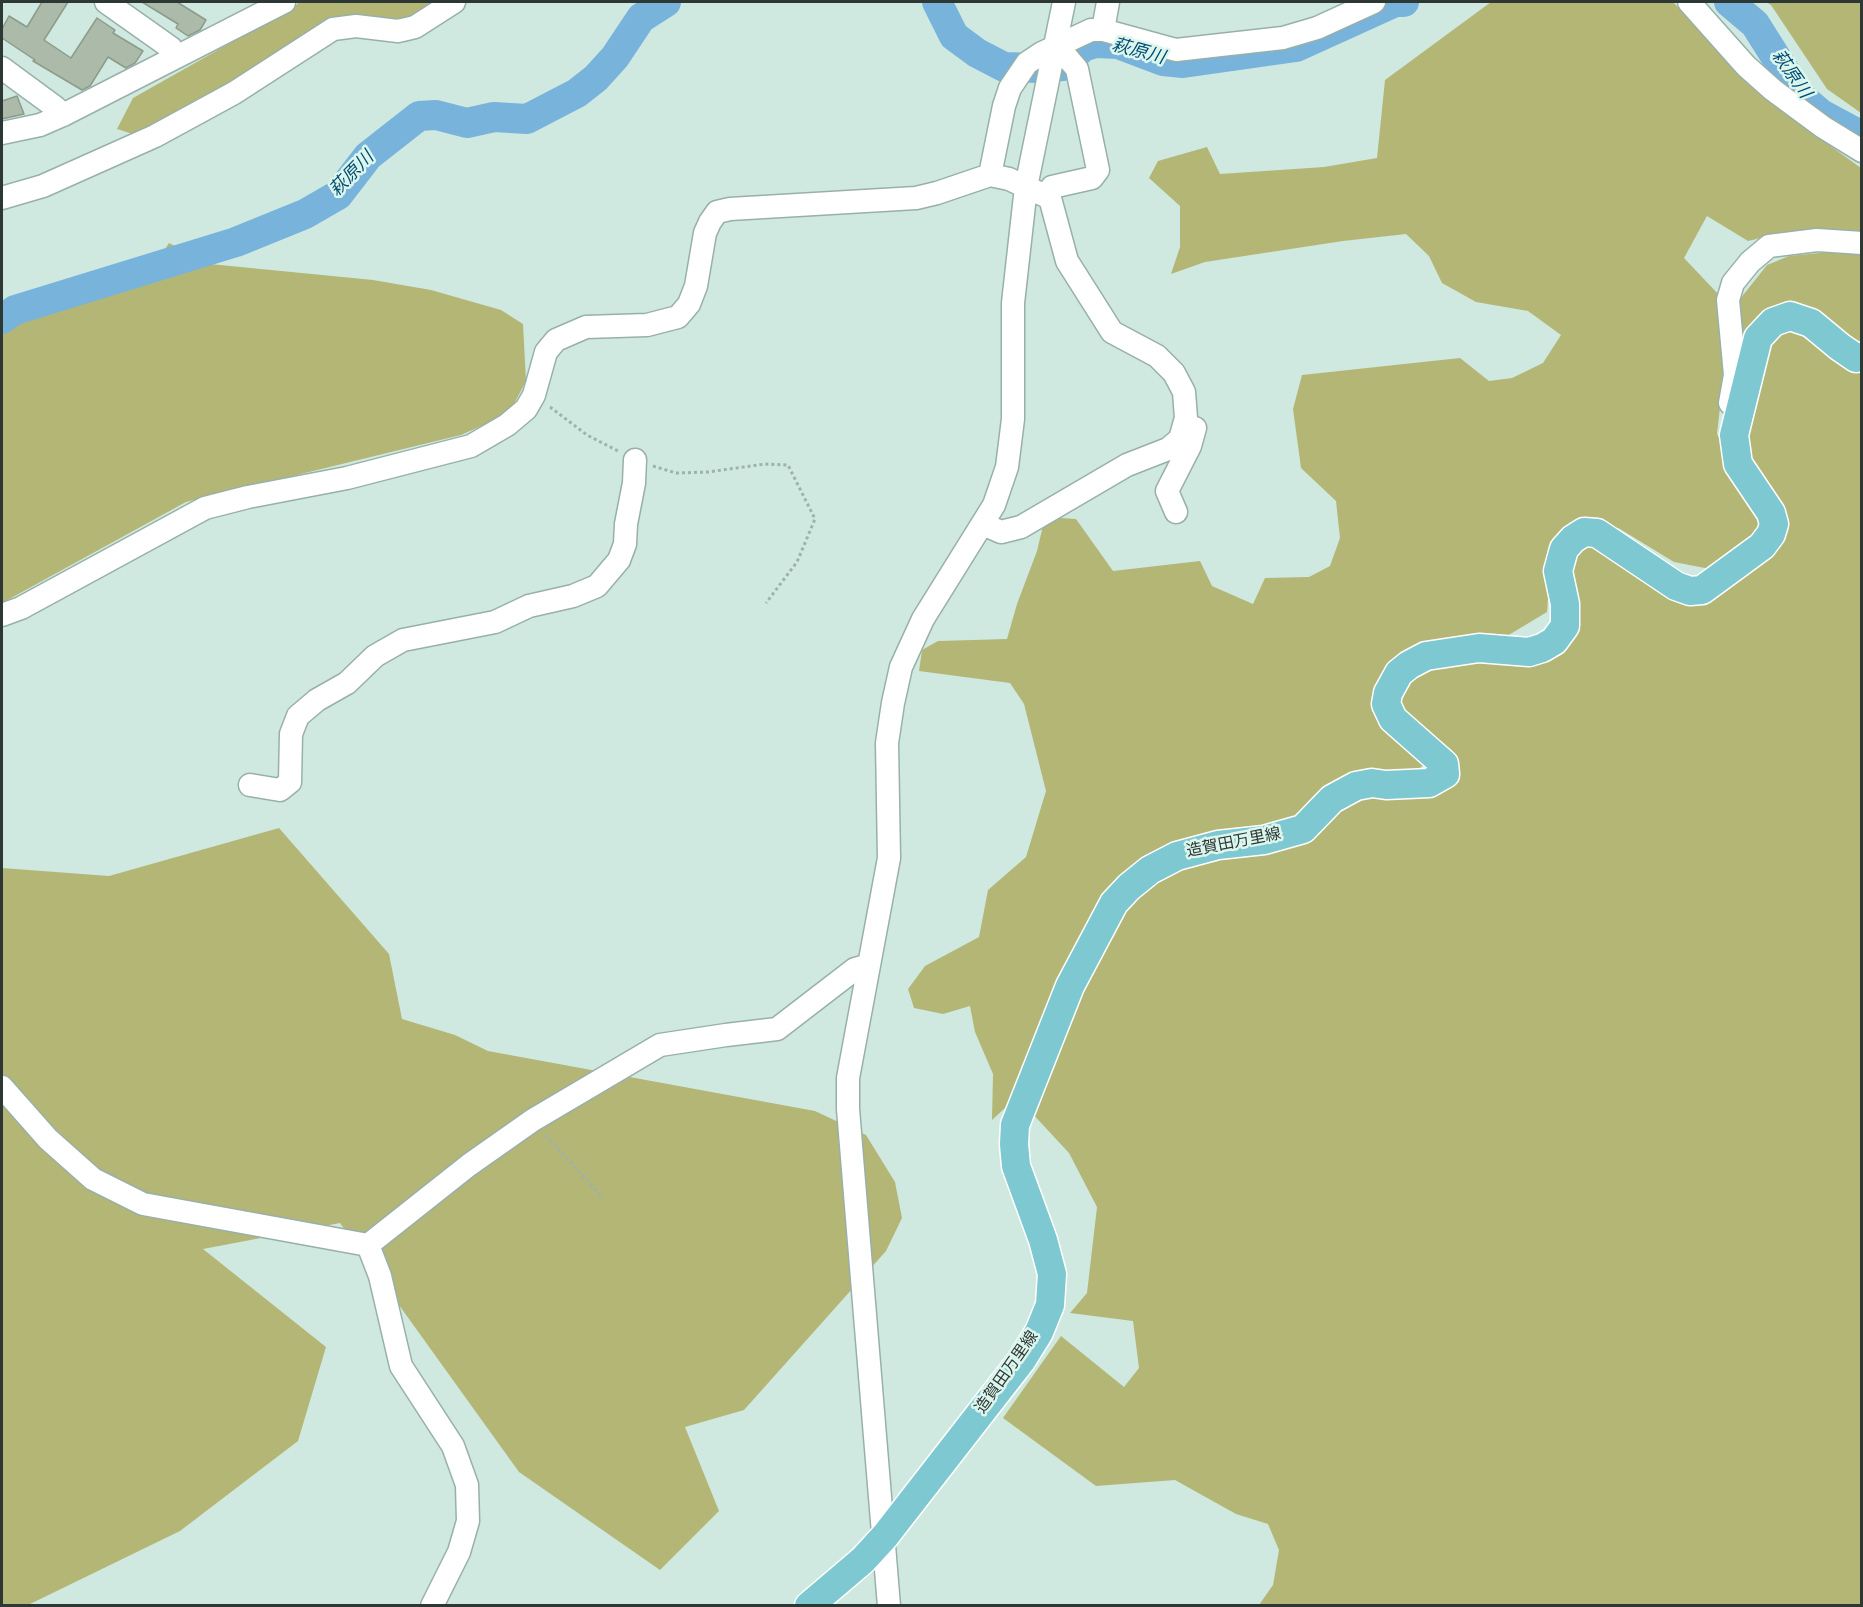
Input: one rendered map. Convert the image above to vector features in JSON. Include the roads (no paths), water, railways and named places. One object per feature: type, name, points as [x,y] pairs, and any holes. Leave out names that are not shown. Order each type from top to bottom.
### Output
[{"type":"main road","name":"造賀田万里線","points":[[809,1605],[863,1560],[885,1536],[1022,1361],[1040,1332],[1050,1305],[1052,1274],[1043,1240],[1016,1166],[1015,1125],[1070,986],[1114,903],[1129,886],[1150,870],[1177,856],[1218,845],[1264,840],[1303,829],[1332,799],[1356,786],[1372,783],[1386,785],[1429,783],[1445,774],[1444,764],[1393,719],[1389,712],[1386,704],[1388,693],[1399,673],[1426,656],[1479,648],[1529,652],[1554,641],[1565,626],[1565,604],[1558,571],[1564,549],[1584,532],[1597,533],[1676,586],[1690,591],[1702,590],[1762,546],[1771,534],[1774,524],[1771,513],[1738,465],[1734,435],[1758,338],[1773,322],[1790,316],[1811,323],[1856,358],[1862,357]]},
{"type":"street","points":[[106,2],[171,48],[176,56]]},
{"type":"street","points":[[2,133],[40,125],[63,115],[284,2]]},
{"type":"street","points":[[2,198],[43,186],[155,135],[234,93],[333,29],[356,26],[398,31],[415,27],[454,2]]},
{"type":"street","points":[[1036,191],[1092,178],[1098,170],[1062,58],[1064,2]]},
{"type":"street","points":[[1103,30],[1108,2]]},
{"type":"street","points":[[889,1605],[848,1109],[848,1078],[889,858],[887,743],[901,667],[923,619],[994,505],[1007,467],[1012,419],[1013,303],[1036,191],[1045,96],[1062,58],[1091,30],[1103,30],[1176,50],[1283,38],[1317,28],[1374,2]]},
{"type":"street","points":[[1689,2],[1746,66],[1773,90],[1823,127],[1862,151]]},
{"type":"street","points":[[990,175],[1004,106],[1010,88],[1027,63],[1042,53],[1062,58]]},
{"type":"street","points":[[2,68],[63,115]]},
{"type":"street","points":[[2,615],[21,608],[206,508],[248,497],[347,478],[471,446],[507,425],[526,409],[534,395],[546,352],[556,340],[586,327],[647,325],[678,317],[689,304],[696,285],[705,233],[717,212],[730,209],[916,198],[990,175],[1009,179],[1050,198],[1067,261],[1112,332],[1157,356],[1174,373],[1184,392],[1186,418],[1180,439],[1168,449],[1127,465],[1021,527],[1001,532],[983,524]]},
{"type":"street","points":[[1734,435],[1725,433],[1735,375],[1728,300],[1733,283],[1750,262],[1769,246],[1817,240],[1862,243]]},
{"type":"street","points":[[1176,512],[1167,491],[1190,446],[1197,423],[1190,391],[1184,392]]},
{"type":"street","points":[[250,785],[280,790],[290,782],[291,734],[298,716],[317,700],[347,683],[375,656],[403,640],[495,622],[529,606],[573,596],[597,586],[619,560],[625,544],[635,460]]},
{"type":"street","points":[[2,1087],[48,1139],[93,1179],[143,1204],[368,1245],[469,1165],[533,1120],[660,1045],[777,1029],[855,969],[869,965]]},
{"type":"street","points":[[368,1245],[380,1276],[402,1366],[453,1446],[467,1485],[468,1521],[459,1552],[432,1605]]},
{"type":"waterway","name":"萩原川","points":[[2,319],[15,310],[236,242],[305,214],[338,195],[368,156],[419,116],[436,115],[467,123],[494,117],[527,119],[577,93],[596,78],[615,57],[641,18],[666,2]]},
{"type":"waterway","name":"萩原川","points":[[937,2],[954,36],[977,53],[1004,67],[1038,68],[1063,66],[1083,47],[1095,43],[1118,44],[1163,61],[1183,63],[1296,47],[1395,2],[1404,2]]},
{"type":"waterway","name":"萩原川","points":[[1729,2],[1755,24],[1801,97],[1821,114],[1862,136]]}]
